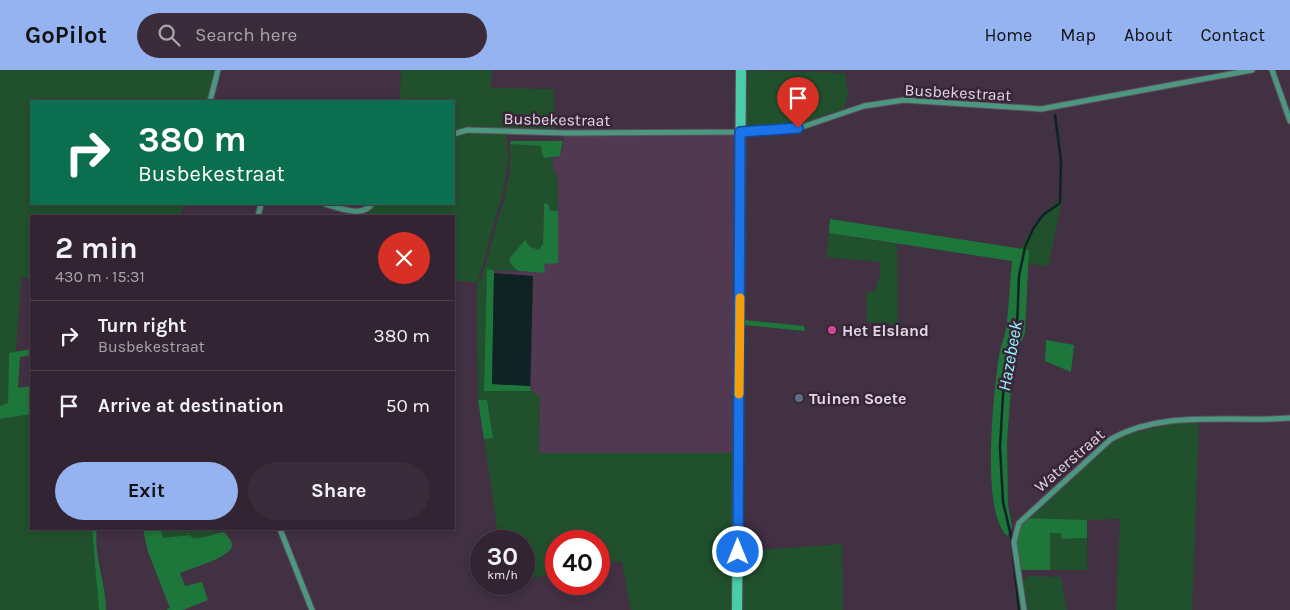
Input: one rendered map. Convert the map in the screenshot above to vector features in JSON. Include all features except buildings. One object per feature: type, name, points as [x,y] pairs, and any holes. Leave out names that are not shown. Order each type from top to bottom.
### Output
[{"type":"street","points":[[210,100],[218,70]]},
{"type":"street","points":[[737,610],[741,70]]},
{"type":"street","name":"Busbekestraat","points":[[455,134],[476,130],[566,133],[740,132],[798,128],[864,106],[904,100],[1041,109],[1252,70]]},
{"type":"street","points":[[1272,70],[1290,120]]},
{"type":"street","points":[[329,205],[359,212],[369,209],[371,205]]},
{"type":"street","name":"Waterstraat","points":[[1024,610],[1014,542],[1020,523],[1111,439],[1121,433],[1160,422],[1290,418]]},
{"type":"street","points":[[280,530],[312,610]]},
{"type":"shaded area","points":[[735,135],[732,453],[539,453],[540,397],[531,391],[533,277],[494,273],[493,270],[544,273],[544,264],[558,262],[558,178],[553,169],[552,158],[560,156],[564,136]]},
{"type":"shaded area","points":[[494,273],[533,276],[530,386],[492,384]]},
{"type":"green space","points":[[0,70],[216,70],[209,100],[30,100],[30,205],[184,205],[180,215],[30,215],[30,279],[21,277],[16,352],[9,353],[8,404],[0,406]]},
{"type":"green space","points":[[401,70],[492,70],[491,88],[554,89],[555,131],[466,128],[455,132],[455,100],[400,100]]},
{"type":"green space","points":[[748,70],[845,73],[848,93],[844,109],[795,125],[752,128],[745,124]]},
{"type":"green space","points":[[463,133],[506,134],[508,160],[503,191],[478,281],[481,280],[504,199],[510,171],[510,144],[541,146],[545,158],[552,158],[553,169],[558,178],[558,211],[543,208],[543,244],[538,250],[529,246],[510,263],[518,271],[487,270],[484,391],[531,391],[540,396],[539,453],[732,453],[733,610],[631,610],[622,561],[610,563],[610,530],[545,530],[545,575],[535,577],[535,530],[497,530],[484,439],[493,438],[487,400],[478,400],[477,282],[455,281],[455,215],[367,215],[374,205],[455,205],[455,136]]},
{"type":"green space","points":[[511,141],[563,141],[560,156],[545,158],[542,154],[541,146],[510,144]]},
{"type":"green space","points":[[1063,198],[1048,266],[1028,264],[1029,251],[1021,249],[1025,241],[1043,214]]},
{"type":"green space","points":[[544,203],[548,204],[550,210],[558,211],[558,263],[544,264],[545,273],[518,271],[510,263],[510,258],[525,240],[529,246],[538,250],[543,244]]},
{"type":"green space","points":[[830,219],[1029,250],[1025,333],[1018,350],[1012,375],[1007,442],[1008,505],[1012,527],[1007,536],[999,522],[994,502],[991,477],[991,450],[997,373],[1006,326],[1012,261],[829,233]]},
{"type":"green space","points":[[829,233],[897,244],[898,337],[891,339],[890,323],[867,322],[866,293],[875,290],[880,275],[880,262],[826,257]]},
{"type":"green space","points":[[487,269],[493,270],[494,273],[492,384],[530,386],[531,391],[484,391]]},
{"type":"green space","points":[[744,320],[804,326],[805,331],[745,325]]},
{"type":"green space","points":[[1046,340],[1074,345],[1071,372],[1045,361]]},
{"type":"green space","points":[[30,349],[30,355],[20,357],[18,388],[30,386],[30,414],[0,419],[0,406],[8,403],[9,353]]},
{"type":"green space","points":[[478,400],[487,400],[493,438],[484,439]]},
{"type":"green space","points":[[30,414],[30,530],[92,530],[99,610],[0,610],[0,419]]},
{"type":"green space","points":[[1174,423],[1199,423],[1192,610],[1116,610],[1120,519],[1026,518],[1106,445],[1121,436]]},
{"type":"green space","points":[[1026,518],[1087,520],[1087,538],[1062,539],[1061,533],[1050,533],[1050,570],[1021,570],[1016,536]]},
{"type":"green space","points":[[92,530],[97,530],[98,559],[106,610],[99,610]]},
{"type":"green space","points":[[143,530],[161,530],[163,538],[189,535],[201,538],[224,532],[232,546],[225,555],[180,573],[185,586],[202,582],[208,600],[183,610],[166,610],[170,608],[148,552]]},
{"type":"green space","points":[[161,530],[214,530],[215,533],[198,538],[189,535],[163,538]]},
{"type":"green space","points":[[1050,533],[1062,533],[1062,539],[1087,538],[1087,570],[1050,570]]},
{"type":"green space","points":[[842,544],[843,610],[742,610],[743,551]]},
{"type":"green space","points":[[1028,576],[1061,577],[1067,610],[1028,610],[1023,580]]},
{"type":"waterway","name":"Hazebeek","points":[[1019,610],[1011,536],[1003,502],[1000,447],[1003,395],[1008,360],[1017,328],[1019,276],[1025,247],[1033,229],[1043,215],[1060,203],[1061,161],[1055,115]]},
{"type":"slow traffic","points":[[739,394],[740,298]]},
{"type":"place","name":"Het Elsland","points":[[832,330]]},
{"type":"place","name":"Tuinen Soete","points":[[799,398]]},
{"type":"route","points":[[738,552],[740,132],[798,128]]}]
